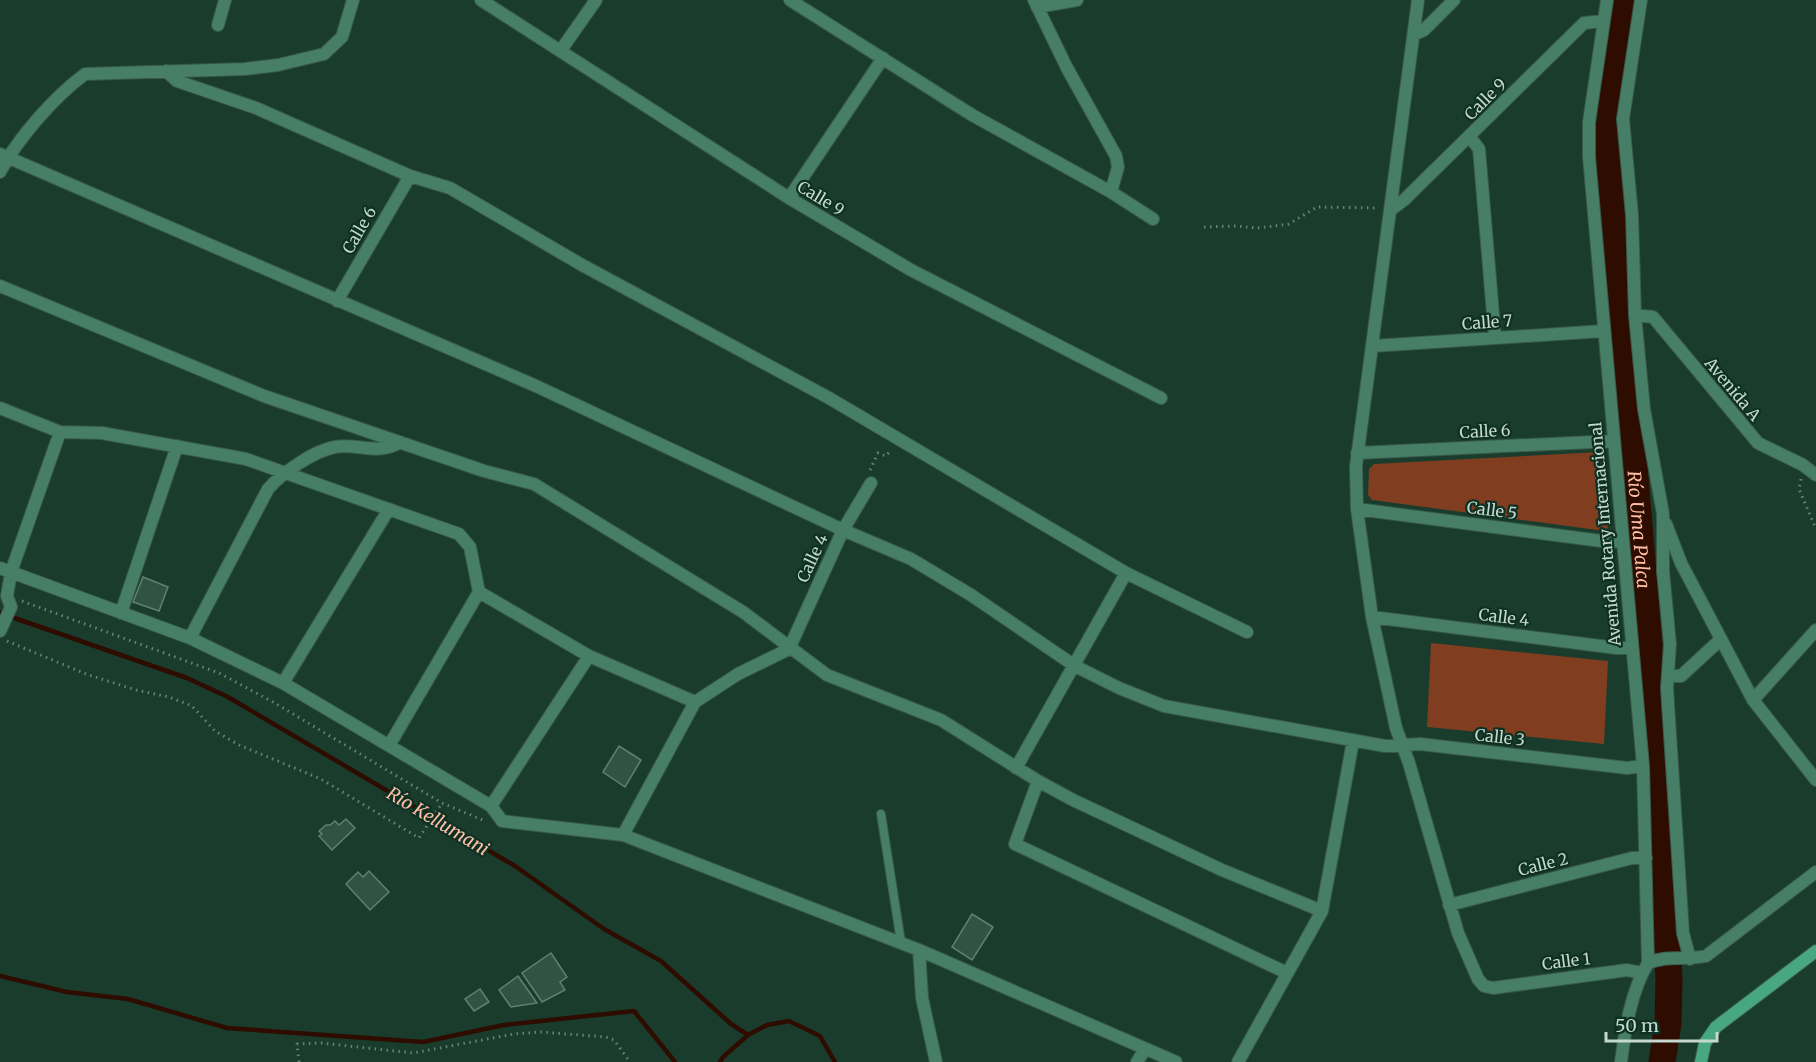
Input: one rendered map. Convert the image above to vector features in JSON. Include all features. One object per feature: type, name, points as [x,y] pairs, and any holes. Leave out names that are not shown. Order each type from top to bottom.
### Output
[{"type":"street","points":[[218,26],[225,0]]},
{"type":"street","points":[[0,172],[4,156],[65,89],[85,74],[245,69],[278,65],[324,54],[342,37],[353,0]]},
{"type":"street","name":"Calle 9","points":[[481,0],[789,198],[911,270],[1161,398]]},
{"type":"street","points":[[561,50],[596,0]]},
{"type":"street","points":[[790,0],[972,115],[1112,192],[1153,219]]},
{"type":"street","points":[[1077,0],[1036,4],[1067,68],[1116,156],[1118,167],[1112,192]]},
{"type":"street","points":[[1418,0],[1392,209],[1357,453],[1357,509],[1372,617],[1396,728],[1403,745],[1449,905]]},
{"type":"street","points":[[1415,34],[1424,30],[1454,0]]},
{"type":"street","name":"Avenida Rotary Internacional","points":[[1607,0],[1588,139],[1643,766],[1650,965],[1624,1033],[1621,1062]]},
{"type":"street","points":[[1641,0],[1623,119],[1632,215],[1635,315],[1644,409],[1662,514],[1663,571],[1670,644],[1667,688],[1683,933],[1690,959],[1706,956],[1816,872]]},
{"type":"street","name":"Calle 9","points":[[1392,209],[1470,137],[1584,23],[1604,21]]},
{"type":"street","points":[[789,198],[883,58]]},
{"type":"street","points":[[166,71],[177,81],[256,108],[410,176],[450,188],[582,266],[829,398],[1126,573],[1247,632]]},
{"type":"street","points":[[1470,137],[1479,149],[1495,338]]},
{"type":"street","name":"Calle 3","points":[[4,156],[536,386],[843,530],[912,559],[971,595],[1075,666],[1164,706],[1385,746],[1420,744],[1627,768],[1643,766]]},
{"type":"street","name":"Calle 6","points":[[337,301],[410,176]]},
{"type":"street","points":[[0,286],[264,396],[484,471],[534,484],[743,612],[826,675],[941,720],[1038,781],[1222,870],[1322,911]]},
{"type":"street","name":"Avenida A","points":[[1635,315],[1653,317],[1758,443],[1803,465],[1816,475]]},
{"type":"street","name":"Calle 7","points":[[1372,346],[1604,332]]},
{"type":"street","points":[[0,408],[60,432],[102,433],[246,459],[459,534],[470,547],[479,592],[390,744]]},
{"type":"street","points":[[2,627],[9,602],[5,570],[60,432]]},
{"type":"street","name":"Calle 6","points":[[1357,453],[1614,441]]},
{"type":"street","points":[[190,638],[268,489],[283,472],[337,446],[387,449],[400,442]]},
{"type":"street","points":[[121,613],[177,446]]},
{"type":"street","name":"Calle 4","points":[[789,649],[843,530],[871,483]]},
{"type":"street","points":[[283,682],[389,509]]},
{"type":"street","name":"Calle 5","points":[[1357,509],[1610,542],[1622,541]]},
{"type":"street","points":[[1662,514],[1681,563],[1753,700],[1816,780]]},
{"type":"street","points":[[5,570],[190,638],[283,682],[491,806],[502,821],[623,835],[901,942],[1176,1062]]},
{"type":"street","points":[[1016,768],[1126,573]]},
{"type":"street","points":[[479,592],[589,656],[695,702]]},
{"type":"street","name":"Calle 4","points":[[1372,617],[1631,648]]},
{"type":"street","points":[[1753,700],[1816,630]]},
{"type":"street","points":[[1669,676],[1682,676],[1720,640]]},
{"type":"street","points":[[623,835],[695,702],[738,674],[789,649]]},
{"type":"street","points":[[491,806],[589,656]]},
{"type":"street","points":[[1238,1062],[1322,911],[1353,741]]},
{"type":"street","points":[[1038,781],[1015,844],[1287,973]]},
{"type":"street","name":"Calle 2","points":[[1449,905],[1632,858],[1646,858]]},
{"type":"street","name":"Calle 1","points":[[1449,905],[1478,979],[1484,986],[1493,987],[1627,970],[1674,958],[1690,959]]},
{"type":"street","points":[[919,950],[922,998],[936,1062]]},
{"type":"street","points":[[1701,1062],[1705,1043],[1716,1027],[1816,951]]},
{"type":"street","points":[[1137,1062],[1145,1049]]},
{"type":"lane","points":[[881,814],[901,942]]},
{"type":"path","points":[[1204,227],[1235,225],[1257,228],[1289,224],[1317,207],[1392,209]]},
{"type":"path","points":[[871,483],[875,478],[868,475],[878,453],[886,456],[899,438]]},
{"type":"path","points":[[1803,465],[1799,489],[1816,529]]},
{"type":"path","points":[[9,602],[219,673],[273,702],[442,803],[480,821],[502,821]]},
{"type":"path","points":[[0,638],[86,674],[136,690],[169,696],[192,706],[215,731],[239,745],[321,779],[419,838],[442,803]]},
{"type":"path","points":[[299,1062],[297,1044],[321,1043],[413,1053],[513,1034],[542,1032],[606,1036],[614,1040],[630,1062]]},
{"type":"shaded area","points":[[1600,452],[1608,529],[1605,531],[1372,500],[1368,495],[1369,469],[1374,464]]},
{"type":"shaded area","points":[[1431,643],[1608,661],[1604,744],[1427,727]]},
{"type":"building","points":[[143,577],[168,587],[159,611],[133,602]]},
{"type":"building","points":[[619,746],[641,760],[625,787],[603,772]]},
{"type":"building","points":[[346,819],[355,828],[332,850],[319,836],[322,834],[319,831],[335,821],[339,825]]},
{"type":"building","points":[[369,871],[389,892],[370,910],[346,884],[358,872],[363,877]]},
{"type":"building","points":[[972,914],[993,927],[972,960],[952,947]]},
{"type":"building","points":[[551,953],[567,977],[560,982],[565,990],[542,1002],[522,973]]},
{"type":"building","points":[[518,976],[537,1003],[511,1007],[499,990]]},
{"type":"building","points":[[480,989],[489,1002],[474,1011],[465,999]]},
{"type":"waterway","name":"Río Uma Palca","points":[[1625,0],[1607,146],[1660,774],[1669,980],[1668,1023],[1662,1062]]},
{"type":"waterway","name":"Río Kellumani","points":[[0,613],[187,678],[228,697],[515,866],[604,929],[661,961],[731,1024],[748,1035],[767,1025],[789,1021],[820,1036],[835,1062]]},
{"type":"waterway","points":[[0,976],[67,992],[128,999],[227,1028],[423,1042],[504,1025],[634,1011],[675,1062]]},
{"type":"waterway","points":[[720,1062],[748,1035]]}]
